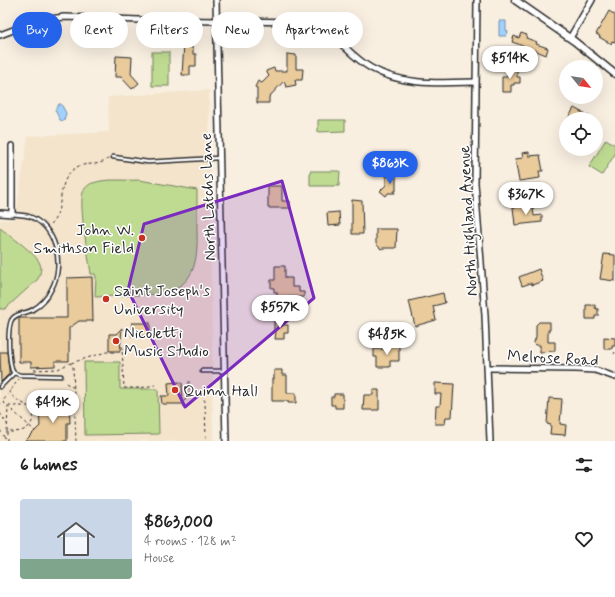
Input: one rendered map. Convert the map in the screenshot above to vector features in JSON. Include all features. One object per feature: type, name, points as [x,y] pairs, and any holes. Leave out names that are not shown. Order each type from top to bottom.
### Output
[{"type":"street","name":"North Latchs Lane","points":[[216,0],[216,12]]},
{"type":"street","name":"North Highland Avenue","points":[[477,0],[475,183],[488,368],[490,441]]},
{"type":"street","points":[[515,0],[570,38],[615,74]]},
{"type":"street","points":[[570,38],[592,0]]},
{"type":"street","points":[[0,35],[24,25],[52,18],[211,21]]},
{"type":"street","points":[[264,21],[290,21],[312,25],[328,32],[371,68],[390,76],[414,82],[475,82]]},
{"type":"street","name":"North Latchs Lane","points":[[217,48],[226,441]]},
{"type":"street","points":[[0,213],[12,214],[12,146]]},
{"type":"street","name":"Melrose Road","points":[[488,368],[595,370],[615,377]]},
{"type":"lane","points":[[113,157],[148,162],[219,158]]},
{"type":"lane","points":[[12,214],[32,218],[45,229],[50,235],[57,250],[59,262],[58,274],[52,288],[44,300],[31,311],[16,316],[12,320],[8,347],[10,364],[14,373]]},
{"type":"lane","points":[[202,371],[225,371]]},
{"type":"lane","points":[[14,373],[22,375],[61,376]]},
{"type":"lane","points":[[0,387],[14,373]]},
{"type":"path","points":[[45,229],[52,222],[58,210],[65,178],[76,168],[87,164],[100,163],[113,157]]},
{"type":"path","points":[[122,346],[124,388],[140,388],[154,385]]},
{"type":"path","points":[[34,370],[58,369],[70,363],[106,352],[123,352]]},
{"type":"path","points":[[70,363],[73,367],[75,389],[76,441]]},
{"type":"path","points":[[0,404],[22,375]]},
{"type":"path","points":[[184,407],[184,402],[190,393],[189,380]]},
{"type":"path","points":[[66,383],[75,389]]},
{"type":"path","points":[[9,391],[14,398],[26,406]]},
{"type":"path","points":[[190,393],[199,393],[205,401],[206,441]]},
{"type":"path","points":[[7,432],[19,432],[26,430],[30,426],[34,419],[34,406],[42,397],[75,397]]},
{"type":"path","points":[[3,402],[35,432]]},
{"type":"path","points":[[8,406],[34,406]]},
{"type":"path","points":[[7,441],[8,406]]},
{"type":"path","points":[[0,413],[8,424]]},
{"type":"path","points":[[0,430],[7,441]]},
{"type":"highlighted area","points":[[282,181],[314,298],[185,407],[128,290],[144,224]]},
{"type":"shaded area","name":"Saint Joseph's University","points":[[209,90],[213,441],[0,441],[0,220],[15,219],[28,136],[109,132],[108,97]]},
{"type":"green space","points":[[152,52],[169,52],[169,86],[152,86]]},
{"type":"green space","points":[[318,120],[345,120],[345,131],[318,132]]},
{"type":"green space","points":[[606,139],[615,145],[615,154],[602,175],[589,167],[596,156],[603,156],[603,144]]},
{"type":"green space","points":[[310,171],[340,171],[339,186],[310,186]]},
{"type":"green space","name":"John W. Smithson Field","points":[[139,180],[197,190],[197,252],[192,271],[180,286],[171,291],[159,294],[95,297],[96,277],[95,274],[91,274],[83,218],[82,196],[84,190],[90,184],[98,181]]},
{"type":"green space","points":[[0,228],[34,255],[41,268],[38,279],[5,309],[0,309]]},
{"type":"green space","points":[[84,362],[120,362],[120,389],[158,389],[159,434],[85,435]]},
{"type":"water","points":[[499,21],[506,21],[506,30],[508,32],[506,36],[499,36]]},
{"type":"water","points":[[59,104],[61,104],[66,113],[64,121],[60,120],[55,110]]},
{"type":"building","points":[[609,11],[615,15],[615,42],[612,41],[611,44],[596,34]]},
{"type":"building","points":[[521,33],[527,35],[526,38],[537,42],[536,44],[548,48],[546,55],[534,50],[533,53],[523,49],[524,46],[512,42],[514,36],[519,38]]},
{"type":"building","points":[[184,48],[193,48],[193,54],[196,54],[196,66],[190,66],[190,75],[182,75]]},
{"type":"building","points":[[287,54],[296,55],[296,69],[303,69],[302,80],[295,80],[296,85],[286,87],[284,81],[269,97],[269,103],[257,103],[257,88],[255,87],[258,81],[262,83],[269,76],[266,71],[274,68],[275,71],[287,71]]},
{"type":"building","points":[[116,56],[132,57],[131,74],[139,83],[132,89],[121,77],[115,77]]},
{"type":"building","points":[[508,68],[517,69],[517,77],[520,77],[520,83],[514,83],[514,85],[511,85],[511,92],[502,92],[502,77],[507,77]]},
{"type":"building","points":[[574,108],[581,112],[572,112]]},
{"type":"building","points":[[529,152],[529,156],[540,155],[543,171],[539,171],[540,178],[519,181],[515,159],[523,158],[522,153]]},
{"type":"building","points":[[390,173],[396,173],[396,191],[394,191],[395,193],[388,193],[386,196],[380,191],[386,185],[386,176],[390,176]]},
{"type":"building","points":[[268,186],[282,186],[282,201],[290,201],[290,208],[268,208]]},
{"type":"building","points":[[352,200],[362,201],[363,234],[352,234]]},
{"type":"building","points":[[526,206],[526,208],[533,208],[534,216],[542,215],[542,222],[515,225],[513,207]]},
{"type":"building","points":[[339,212],[340,225],[328,226],[327,213]]},
{"type":"building","points":[[376,229],[397,229],[396,248],[381,249],[376,244]]},
{"type":"building","points":[[604,254],[615,255],[615,281],[600,279]]},
{"type":"building","points":[[275,266],[285,266],[285,278],[292,278],[292,287],[299,287],[299,292],[304,292],[304,297],[277,297],[277,292],[274,292],[274,288],[271,288],[271,280],[275,280]]},
{"type":"building","points":[[539,269],[543,281],[532,285],[531,283],[522,286],[519,277]]},
{"type":"building","points":[[92,277],[93,321],[79,321],[69,328],[69,361],[55,361],[55,366],[31,367],[31,362],[19,362],[19,318],[67,318],[67,278]]},
{"type":"building","points":[[443,293],[445,303],[433,306],[436,320],[415,326],[409,301]]},
{"type":"building","points":[[586,305],[595,305],[595,308],[598,309],[598,316],[595,316],[595,319],[586,319]]},
{"type":"building","points":[[274,319],[282,319],[282,325],[288,325],[288,333],[284,333],[284,339],[275,339],[276,331],[274,331]]},
{"type":"building","points":[[539,322],[550,322],[548,342],[555,342],[555,351],[540,352],[540,345],[536,345],[534,343],[536,337],[536,325]]},
{"type":"building","points":[[132,323],[150,323],[150,336],[132,336]]},
{"type":"building","points":[[122,328],[120,351],[109,351],[109,334],[116,334]]},
{"type":"building","points":[[604,337],[615,338],[615,346],[612,346],[612,349],[604,349]]},
{"type":"building","points":[[389,345],[399,345],[399,361],[390,361],[390,367],[377,367],[377,357],[374,357],[374,349],[389,349]]},
{"type":"building","points":[[0,352],[7,352],[9,369],[9,374],[1,382]]},
{"type":"building","points":[[274,370],[282,370],[282,375],[287,375],[287,393],[296,393],[296,403],[288,403],[288,401],[272,401],[272,379],[274,379]]},
{"type":"building","name":"Quinn Hall","points":[[168,383],[182,383],[183,404],[162,404],[161,396],[169,396]]},
{"type":"building","points":[[435,383],[454,384],[452,417],[446,417],[445,424],[435,424],[436,406],[440,406],[441,394],[435,394]]},
{"type":"building","points":[[373,390],[379,390],[379,410],[363,410],[364,395],[373,395]]},
{"type":"building","points":[[334,394],[343,394],[343,408],[335,408],[335,405],[331,405],[331,397],[334,397]]},
{"type":"building","points":[[549,398],[562,399],[560,424],[566,425],[565,435],[550,434],[551,425],[547,424]]},
{"type":"building","points":[[69,403],[70,423],[67,423],[67,441],[25,441],[40,426],[39,409],[55,409],[55,404]]},
{"type":"place","name":"John W. Smithson Field","points":[[142,238]]},
{"type":"place","name":"Saint Joseph's University","points":[[106,299]]},
{"type":"place","name":"Nicoletti Music Studio","points":[[116,341]]},
{"type":"place","name":"Quinn Hall","points":[[175,390]]}]
